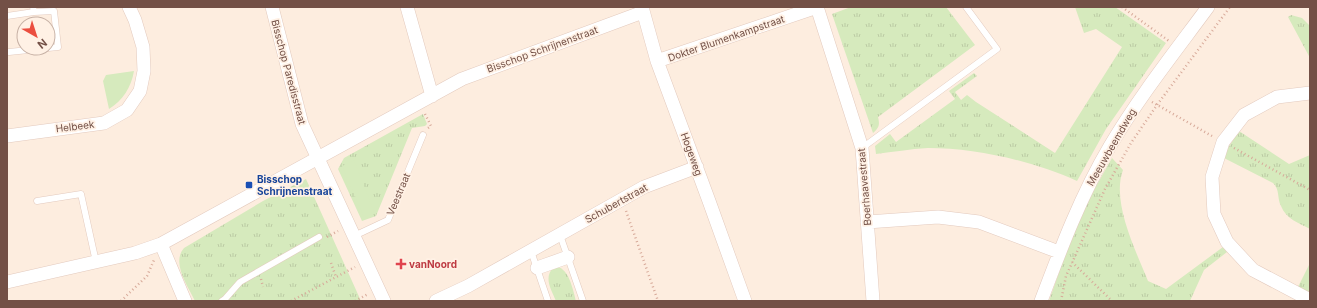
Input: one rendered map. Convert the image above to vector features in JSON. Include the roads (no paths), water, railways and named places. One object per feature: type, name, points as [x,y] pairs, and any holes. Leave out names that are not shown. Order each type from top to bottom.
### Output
[{"type":"street","name":"Helbeek","points":[[7,136],[104,123],[126,110],[140,91],[144,71],[143,47],[135,20],[129,7]]},
{"type":"street","name":"Bisschop Paredisstraat","points":[[272,7],[302,124],[318,158]]},
{"type":"street","points":[[407,7],[432,96]]},
{"type":"street","name":"Dokter Blumenkampstraat","points":[[657,61],[817,7]]},
{"type":"street","name":"Boerhaavestraat","points":[[817,7],[862,148],[873,301]]},
{"type":"street","name":"Meeuwbeemdweg","points":[[1041,301],[1081,199],[1109,146],[1141,96],[1208,7]]},
{"type":"street","name":"Bisschop Schrijnenstraat","points":[[7,282],[135,254],[161,244],[462,79],[643,9]]},
{"type":"street","name":"Hogeweg","points":[[643,9],[657,61],[745,301]]},
{"type":"street","points":[[1310,93],[1277,97],[1244,115],[1223,142],[1212,177],[1214,214],[1227,242],[1253,270],[1310,300]]},
{"type":"street","points":[[318,158],[384,301]]},
{"type":"street","name":"Schubertstraat","points":[[436,301],[468,286],[644,187],[697,167]]},
{"type":"street","points":[[867,222],[938,217],[979,222],[1059,252]]},
{"type":"street","points":[[161,244],[183,296]]},
{"type":"street","points":[[537,268],[568,257]]},
{"type":"lane","points":[[862,148],[997,49],[966,7]]},
{"type":"lane","points":[[7,16],[33,10],[54,11],[58,47],[9,52]]},
{"type":"lane","name":"Veestraat","points":[[351,230],[388,220],[423,134]]},
{"type":"lane","points":[[37,201],[81,194],[96,262]]},
{"type":"lane","points":[[560,235],[583,301]]},
{"type":"lane","points":[[222,301],[226,299],[240,282],[322,237]]},
{"type":"lane","points":[[531,251],[548,301]]},
{"type":"place","name":"Bisschop Schrijnenstraat","points":[[249,185]]},
{"type":"place","name":"vanNoord","points":[[401,264]]}]
